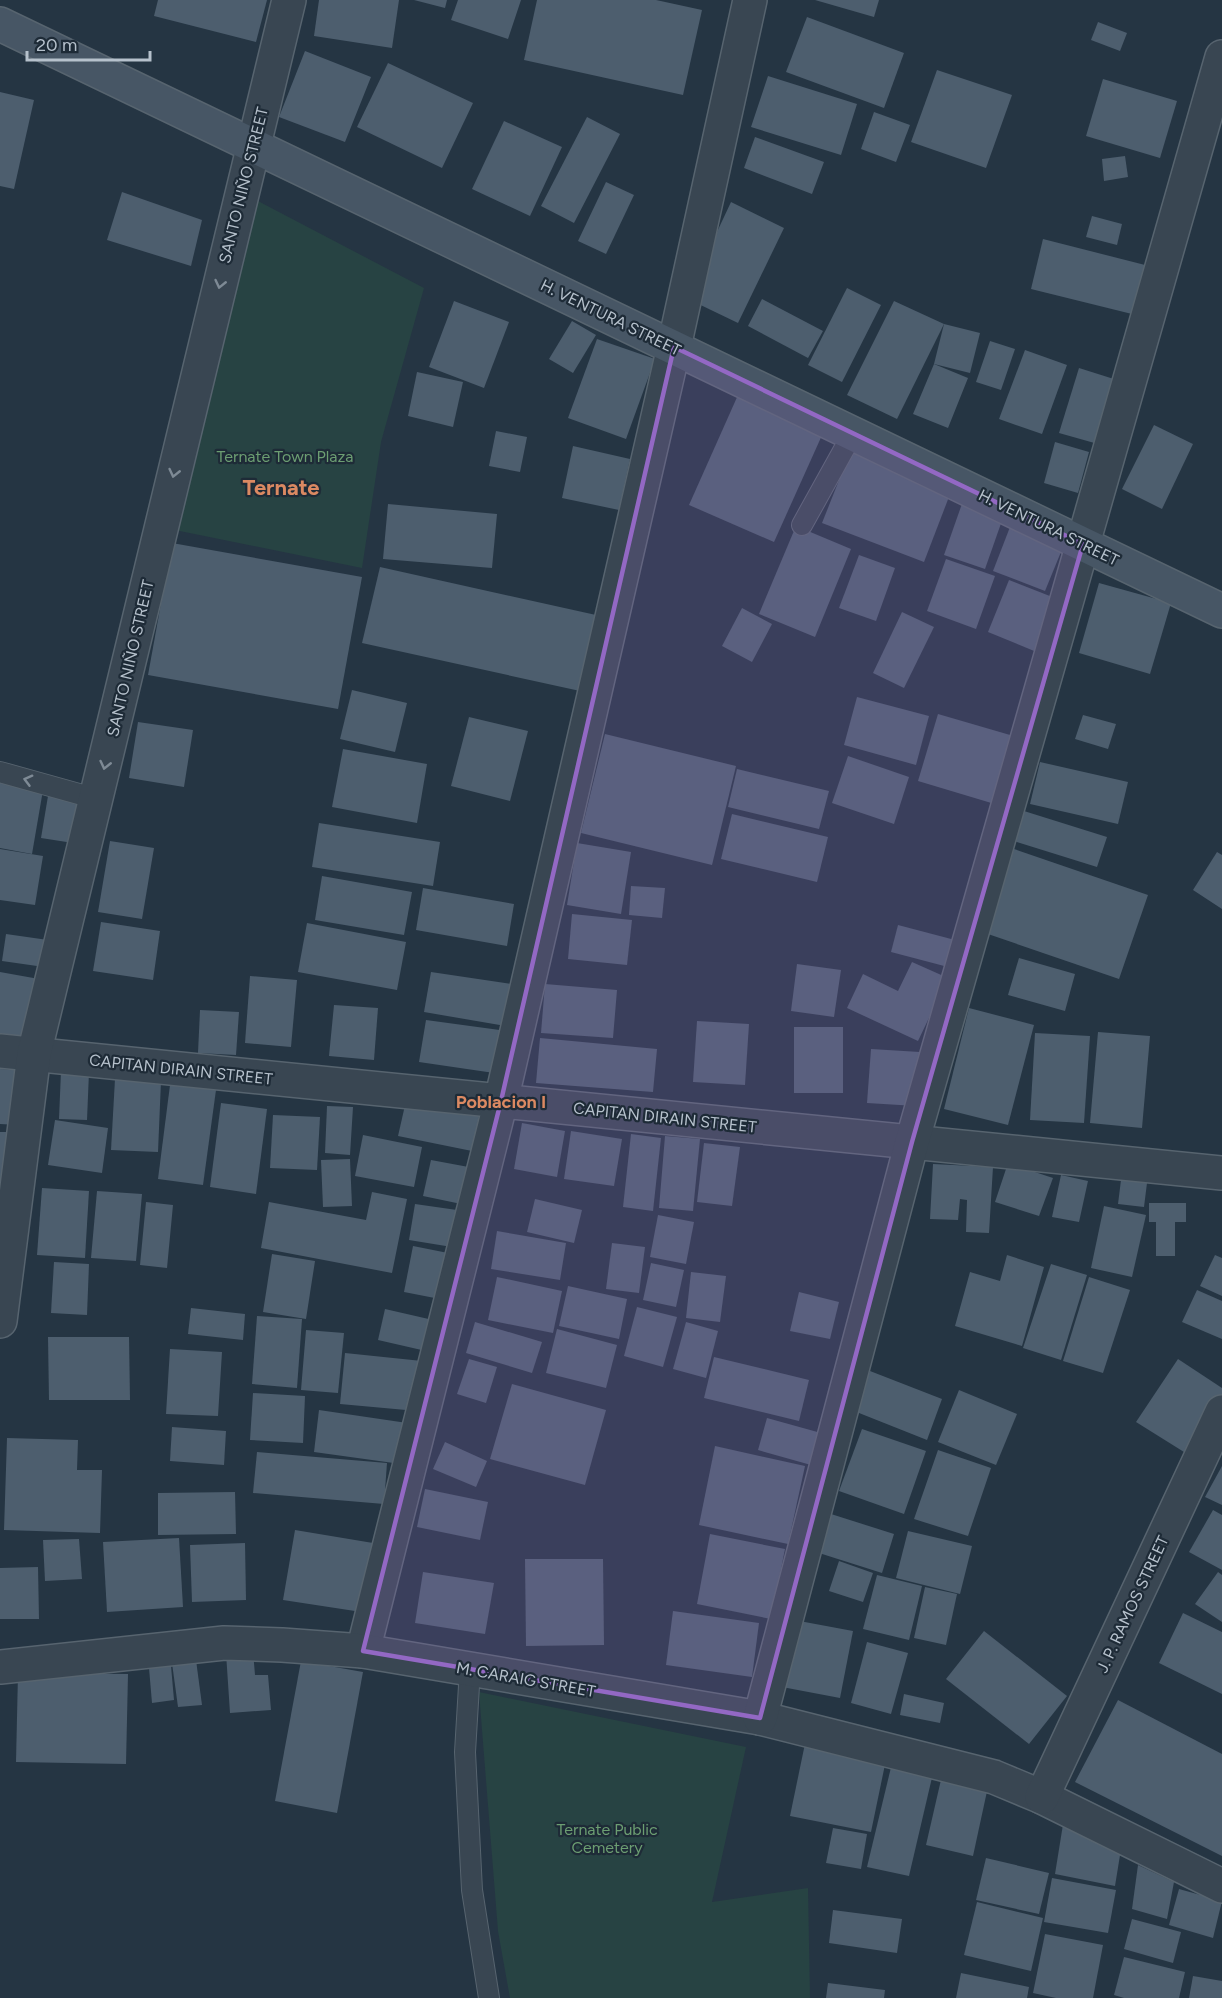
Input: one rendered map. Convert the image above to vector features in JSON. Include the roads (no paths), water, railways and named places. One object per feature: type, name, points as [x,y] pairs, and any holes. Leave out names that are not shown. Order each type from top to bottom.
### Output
[{"type":"main road","name":"H. VENTURA STREET","points":[[0,24],[1222,611]]},
{"type":"street","name":"SANTO NIÑO STREET","points":[[0,1322],[34,1054],[290,0]]},
{"type":"street","points":[[363,1651],[501,1101],[674,347],[750,0]]},
{"type":"street","points":[[760,1718],[912,1142],[1222,57]]},
{"type":"street","name":"CAPITAN DIRAIN STREET","points":[[0,1051],[1222,1173]]},
{"type":"street","name":"J. P. RAMOS STREET","points":[[1042,1797],[1222,1412]]},
{"type":"street","name":"M. CARAIG STREET","points":[[0,1667],[224,1643],[363,1651],[760,1718],[994,1778],[1042,1797],[1222,1886]]},
{"type":"lane","points":[[802,525],[853,433]]},
{"type":"lane","points":[[0,772],[97,798]]},
{"type":"lane","points":[[470,1669],[465,1752],[472,1890],[489,1998]]},
{"type":"district","name":"Ternate","points":[[281,487]]},
{"type":"district","name":"Poblacion I","points":[[501,1102]]},
{"type":"park label","name":"Ternate Town Plaza","points":[[285,456]]},
{"type":"park label","name":"Ternate Public Cemetery","points":[[607,1838]]}]
